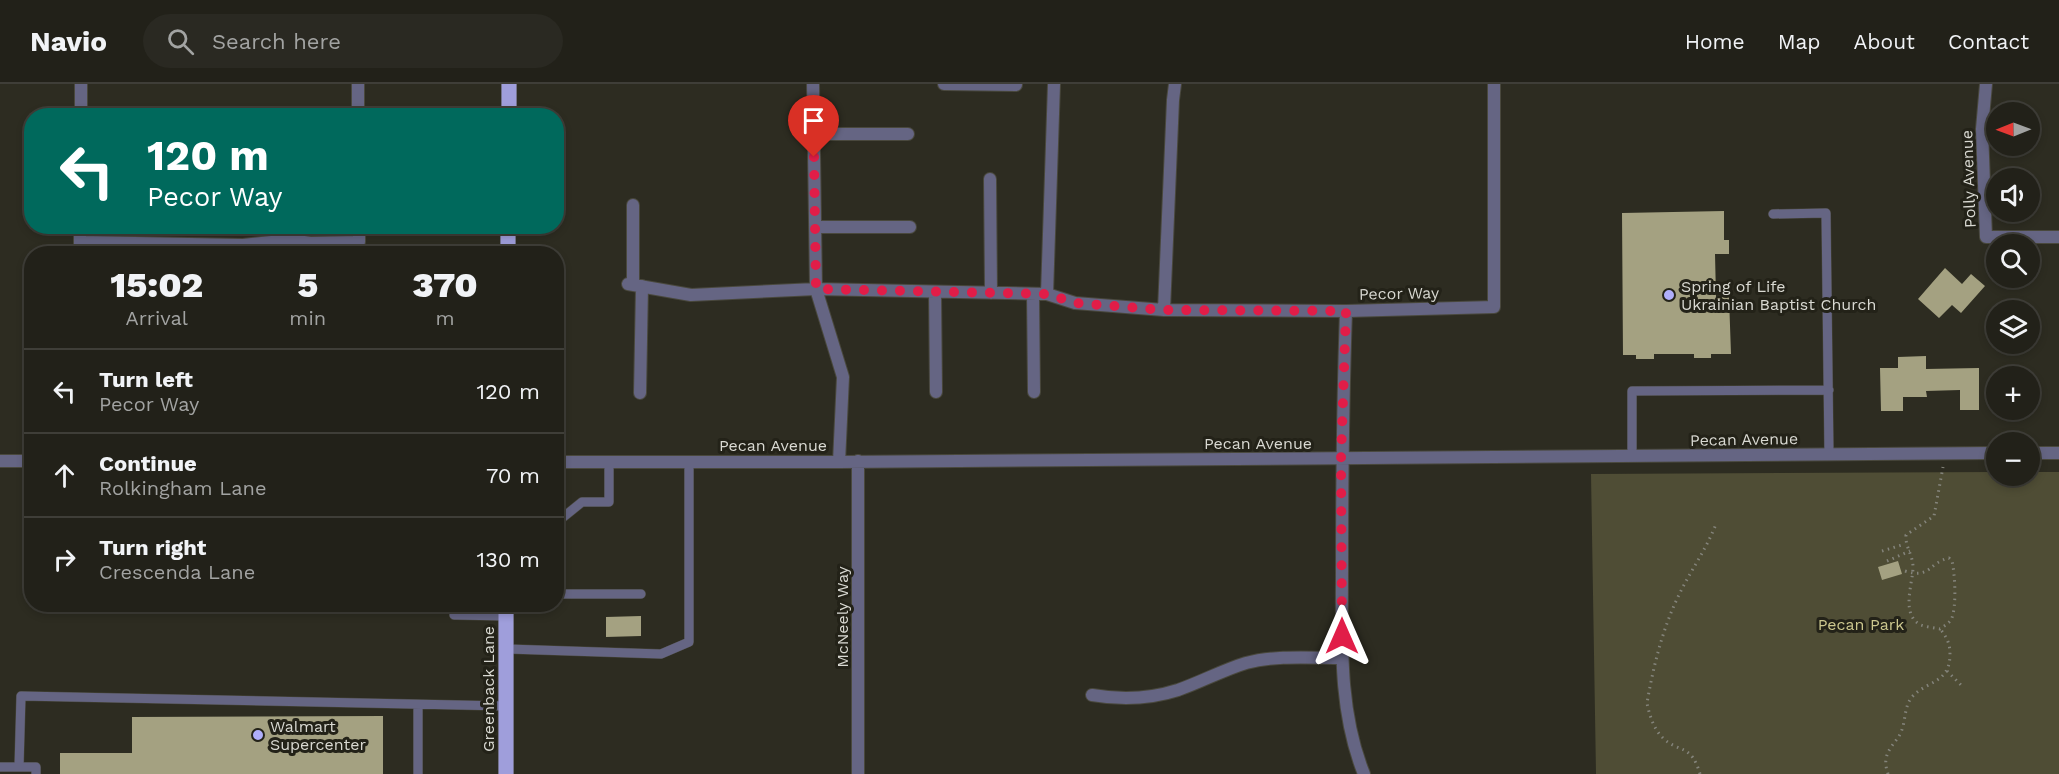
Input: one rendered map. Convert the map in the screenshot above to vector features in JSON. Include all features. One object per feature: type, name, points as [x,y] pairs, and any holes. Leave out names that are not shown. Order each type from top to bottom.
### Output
[{"type":"main road","points":[[509,84],[509,108]]},
{"type":"main road","name":"Greenback Lane","points":[[506,612],[506,774]]},
{"type":"street","points":[[81,84],[81,108]]},
{"type":"street","points":[[358,84],[358,108]]},
{"type":"street","points":[[813,84],[816,289],[843,377],[838,462]]},
{"type":"street","points":[[944,84],[1016,85]]},
{"type":"street","points":[[1047,294],[1054,84]]},
{"type":"street","points":[[1164,310],[1175,84]]},
{"type":"street","name":"Pecor Way","points":[[634,285],[691,295],[816,289],[1047,294],[1076,303],[1164,310],[1346,311],[1494,307],[1494,84]]},
{"type":"street","name":"Polly Avenue","points":[[1986,84],[1982,129],[1986,237],[2059,237]]},
{"type":"street","points":[[813,134],[908,134]]},
{"type":"street","points":[[990,179],[991,293]]},
{"type":"street","points":[[633,206],[634,285],[640,393]]},
{"type":"street","points":[[815,227],[910,227]]},
{"type":"street","points":[[189,246],[243,245],[291,240],[310,243],[359,242],[359,234]]},
{"type":"street","points":[[935,292],[936,392]]},
{"type":"street","points":[[1033,294],[1034,392]]},
{"type":"street","points":[[1346,311],[1341,459],[1342,658],[1350,731],[1364,774]]},
{"type":"street","name":"Pecan Avenue","points":[[564,462],[1341,459],[1986,453]]},
{"type":"street","points":[[2040,453],[2059,453]]},
{"type":"street","points":[[0,461],[24,461]]},
{"type":"street","name":"McNeely Way","points":[[858,461],[858,774]]},
{"type":"street","points":[[1092,695],[1110,699],[1139,698],[1177,690],[1213,674],[1249,662],[1274,659],[1342,658]]},
{"type":"lane","points":[[1773,214],[1826,213],[1829,454]]},
{"type":"lane","points":[[1632,456],[1632,391],[1829,390]]},
{"type":"lane","points":[[564,517],[582,502],[609,502],[609,461]]},
{"type":"lane","points":[[506,649],[661,654],[689,642],[689,462]]},
{"type":"lane","points":[[564,594],[641,594]]},
{"type":"lane","points":[[454,615],[485,612]]},
{"type":"lane","points":[[19,767],[21,696],[506,706]]},
{"type":"lane","points":[[418,705],[418,774]]},
{"type":"lane","points":[[0,767],[36,767],[36,774]]},
{"type":"path","points":[[1888,774],[1885,762],[1905,722],[1907,704],[1916,693],[1942,678],[1947,671],[1950,656],[1946,636],[1940,629],[1919,624],[1912,616],[1909,594],[1913,563],[1910,551],[1905,544],[1906,535],[1934,516],[1946,453]]},
{"type":"path","points":[[1700,774],[1689,752],[1662,738],[1648,713],[1647,703],[1663,636],[1676,602],[1691,570],[1709,542],[1716,524]]},
{"type":"path","points":[[1882,551],[1905,544]]},
{"type":"path","points":[[1887,561],[1910,551]]},
{"type":"path","points":[[1905,571],[1924,573],[1941,560],[1949,558],[1952,561],[1952,617],[1948,624],[1940,629]]},
{"type":"path","points":[[1947,671],[1962,686]]},
{"type":"green space","name":"Pecan Park","points":[[1986,472],[1986,486],[2040,486],[2040,472],[2059,472],[2059,774],[1596,774],[1591,474]]},
{"type":"building","name":"Spring of Life Ukrainian Baptist Church","points":[[1724,211],[1724,240],[1729,240],[1729,254],[1715,254],[1716,297],[1729,297],[1731,354],[1711,354],[1711,358],[1694,358],[1694,354],[1654,354],[1654,359],[1636,359],[1636,355],[1623,355],[1622,213]]},
{"type":"building","points":[[1945,268],[1962,284],[1971,274],[1985,286],[1961,313],[1952,305],[1939,318],[1918,299]]},
{"type":"building","points":[[1926,356],[1926,369],[1979,368],[1979,410],[1960,410],[1960,390],[1926,391],[1927,397],[1903,397],[1903,411],[1881,411],[1880,368],[1898,368],[1898,357]]},
{"type":"building","points":[[1898,561],[1902,574],[1882,580],[1878,567]]},
{"type":"building","points":[[641,616],[641,636],[606,637],[606,617]]},
{"type":"building","name":"Walmart Supercenter","points":[[383,716],[383,774],[60,774],[60,753],[132,753],[132,717]]},
{"type":"place","name":"Spring of Life Ukrainian Baptist Church","points":[[1669,295]]},
{"type":"place","name":"Walmart Supercenter","points":[[258,735]]},
{"type":"route","points":[[814,157],[816,289],[1047,294],[1076,303],[1164,310],[1346,311],[1341,459],[1342,636]]}]
